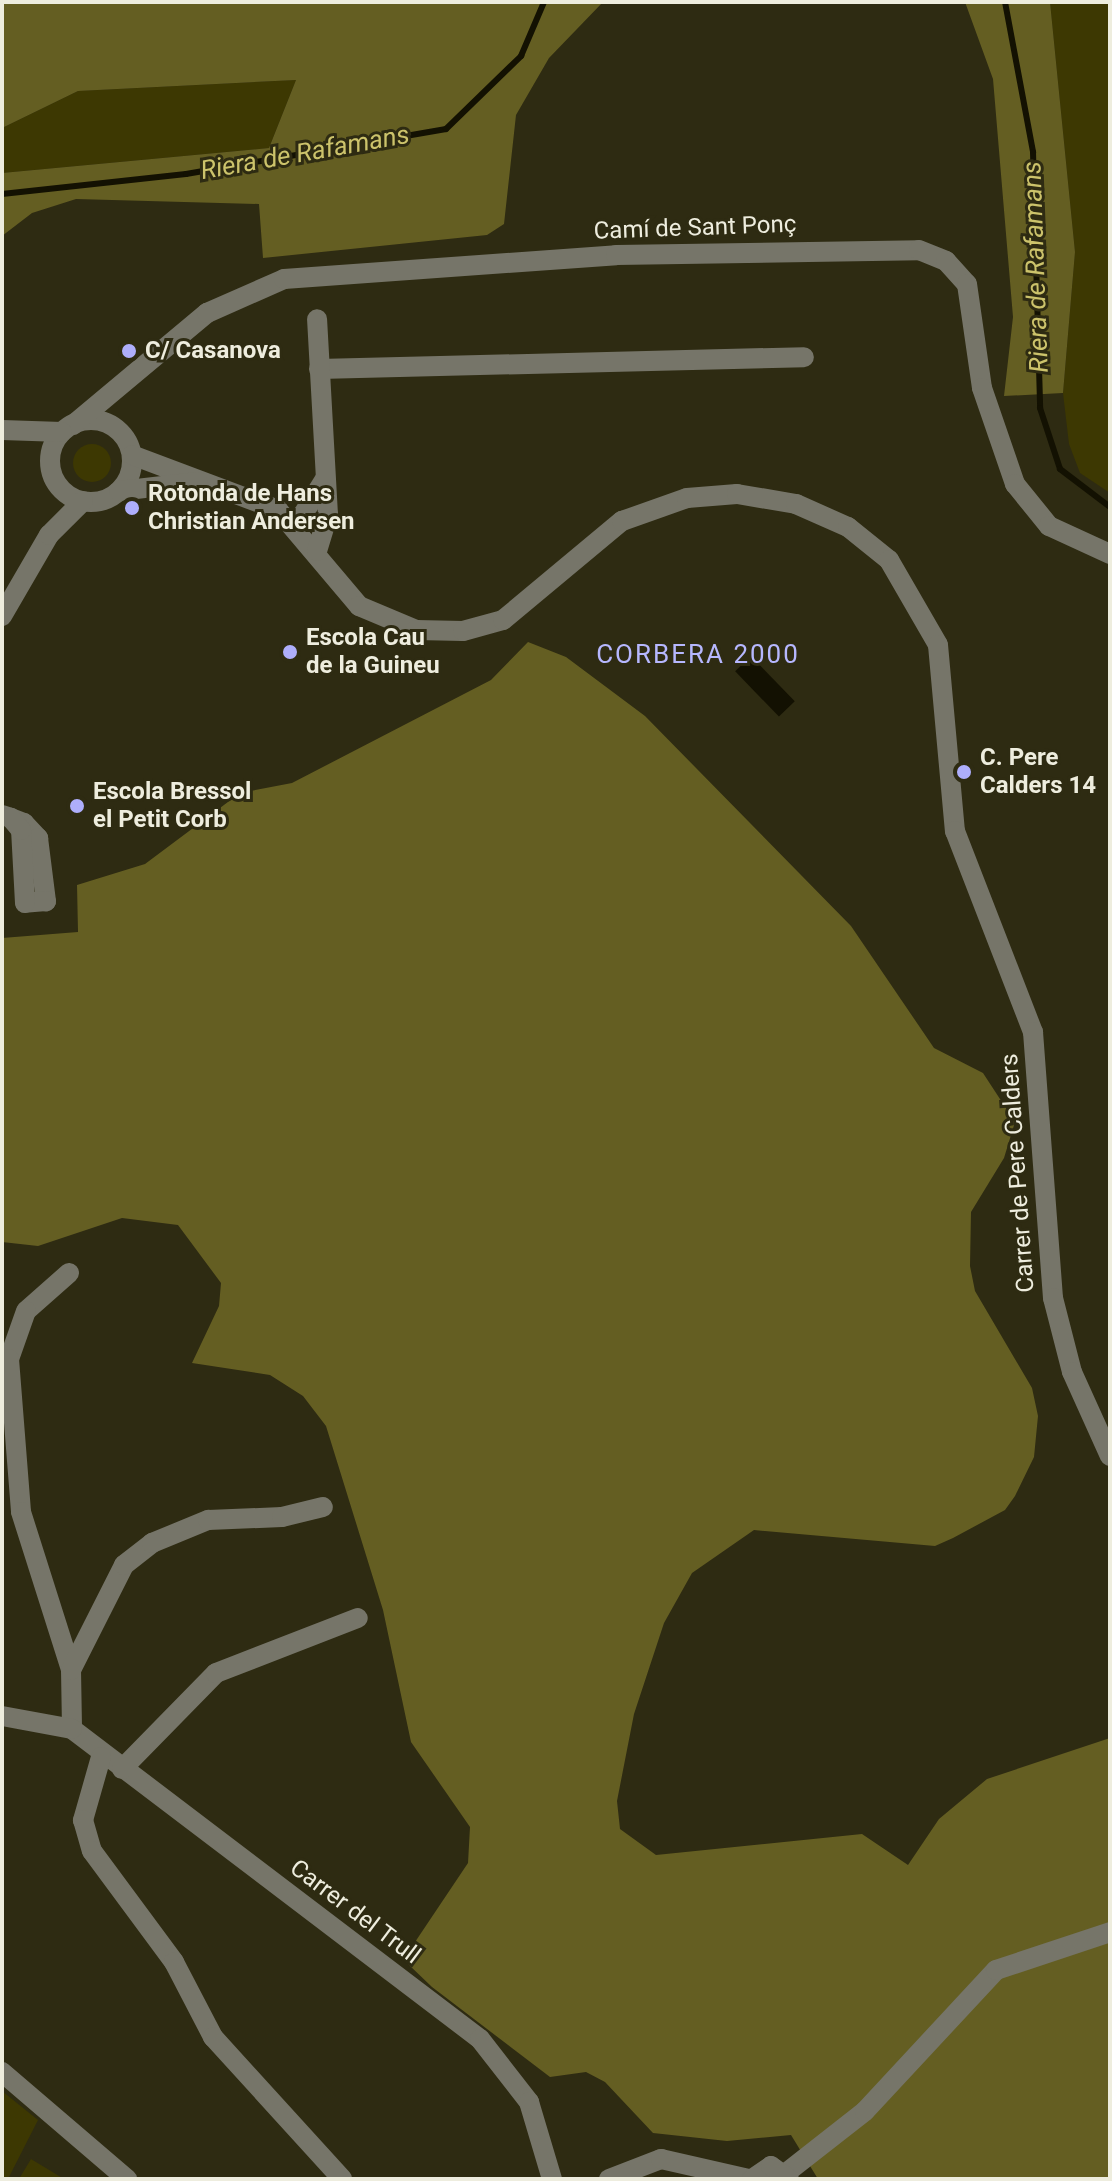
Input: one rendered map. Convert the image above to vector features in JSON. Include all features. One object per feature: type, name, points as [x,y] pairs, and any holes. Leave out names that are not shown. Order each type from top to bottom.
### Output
[{"type":"street","name":"Camí de Sant Ponç","points":[[67,429],[207,313],[284,279],[616,255],[919,250],[946,261],[967,284],[982,388],[1015,484],[1049,526],[1110,554]]},
{"type":"street","points":[[317,319],[328,515],[317,551]]},
{"type":"street","points":[[319,369],[804,357]]},
{"type":"street","points":[[2,616],[49,535],[83,501],[119,491],[132,455],[120,432],[117,387]]},
{"type":"street","points":[[11,432],[67,429],[97,421],[120,432]]},
{"type":"street","points":[[51,467],[67,429]]},
{"type":"street","points":[[11,432],[51,467],[61,489],[83,501]]},
{"type":"street","name":"Carrer de Pere Calders","points":[[132,455],[201,481],[240,491],[291,520],[359,606],[389,622],[436,632],[503,620],[622,521],[710,495],[757,495],[815,510],[848,527],[902,575],[930,623],[943,666],[955,831],[1033,1032],[1053,1298],[1072,1372],[1110,1456]]},
{"type":"street","points":[[291,520],[302,516],[325,479]]},
{"type":"street","name":"Carrer de Pere Calders","points":[[119,491],[201,481]]},
{"type":"street","points":[[2,1716],[72,1729],[71,1670],[21,1512],[9,1359],[26,1311],[69,1273]]},
{"type":"street","points":[[71,1670],[124,1565],[152,1543],[208,1520],[282,1517],[323,1507]]},
{"type":"street","points":[[122,1769],[216,1673],[358,1618]]},
{"type":"street","name":"Carrer del Trull","points":[[72,1729],[101,1757],[122,1769],[480,2039],[529,2102],[552,2179]]},
{"type":"street","points":[[101,1757],[83,1820],[92,1851],[147,1921],[222,2048],[342,2179]]},
{"type":"street","points":[[609,2179],[661,2159],[751,2179],[771,2166],[787,2176],[865,2111],[996,1970],[1110,1932]]},
{"type":"street","points":[[2,2072],[127,2179]]},
{"type":"shaded area","points":[[2,2],[603,2],[549,58],[516,115],[504,224],[487,235],[263,258],[259,204],[76,199],[32,213],[2,236],[2,173],[269,148],[296,80],[78,91],[2,128]]},
{"type":"shaded area","points":[[965,2],[1050,2],[1075,252],[1063,393],[1004,396],[1013,317],[993,79]]},
{"type":"shaded area","points":[[1050,2],[1110,2],[1110,493],[1080,473],[1069,444],[1063,393],[1075,252]]},
{"type":"shaded area","points":[[296,80],[269,148],[2,173],[2,128],[78,91]]},
{"type":"shaded area","name":"Rotonda de Hans Christian Andersen","points":[[92,444],[105,450],[111,463],[105,476],[92,482],[79,476],[73,463],[79,450]]},
{"type":"shaded area","points":[[528,642],[566,657],[645,716],[851,926],[934,1048],[983,1073],[1015,1122],[1004,1158],[971,1212],[970,1266],[975,1291],[1032,1388],[1038,1416],[1034,1457],[1015,1496],[1005,1510],[953,1538],[935,1546],[754,1530],[692,1573],[664,1623],[634,1714],[617,1801],[620,1829],[656,1855],[862,1834],[908,1865],[939,1819],[987,1779],[1110,1738],[1110,2179],[818,2179],[791,2135],[727,2141],[653,2133],[605,2082],[586,2072],[550,2077],[432,1987],[408,1964],[409,1951],[468,1863],[470,1827],[411,1742],[383,1610],[326,1426],[303,1396],[270,1375],[192,1363],[219,1306],[221,1283],[178,1225],[122,1218],[38,1246],[2,1242],[2,938],[78,932],[77,885],[145,864],[240,793],[292,783],[491,680]]},
{"type":"shaded area","points":[[751,656],[795,701],[779,717],[735,671]]},
{"type":"shaded area","points":[[2,2091],[38,2120],[8,2179],[2,2179]]},
{"type":"shaded area","points":[[31,2159],[64,2179],[19,2179]]},
{"type":"waterway","name":"Riera de Rafamans","points":[[2,194],[186,174],[446,129],[521,56],[544,2]]},
{"type":"waterway","name":"Riera de Rafamans","points":[[1005,2],[1033,152],[1040,408],[1060,469],[1110,507]]},
{"type":"place","name":"C/ Casanova","points":[[129,351]]},
{"type":"place","name":"Rotonda de Hans Christian Andersen","points":[[132,508]]},
{"type":"place","name":"Escola Cau de la Guineu","points":[[290,652]]},
{"type":"place","name":"C. Pere Calders 14","points":[[964,772]]},
{"type":"place","name":"Escola Bressol el Petit Corb","points":[[77,806]]},
{"type":"district","name":"CORBERA 2000","points":[[698,655]]}]
